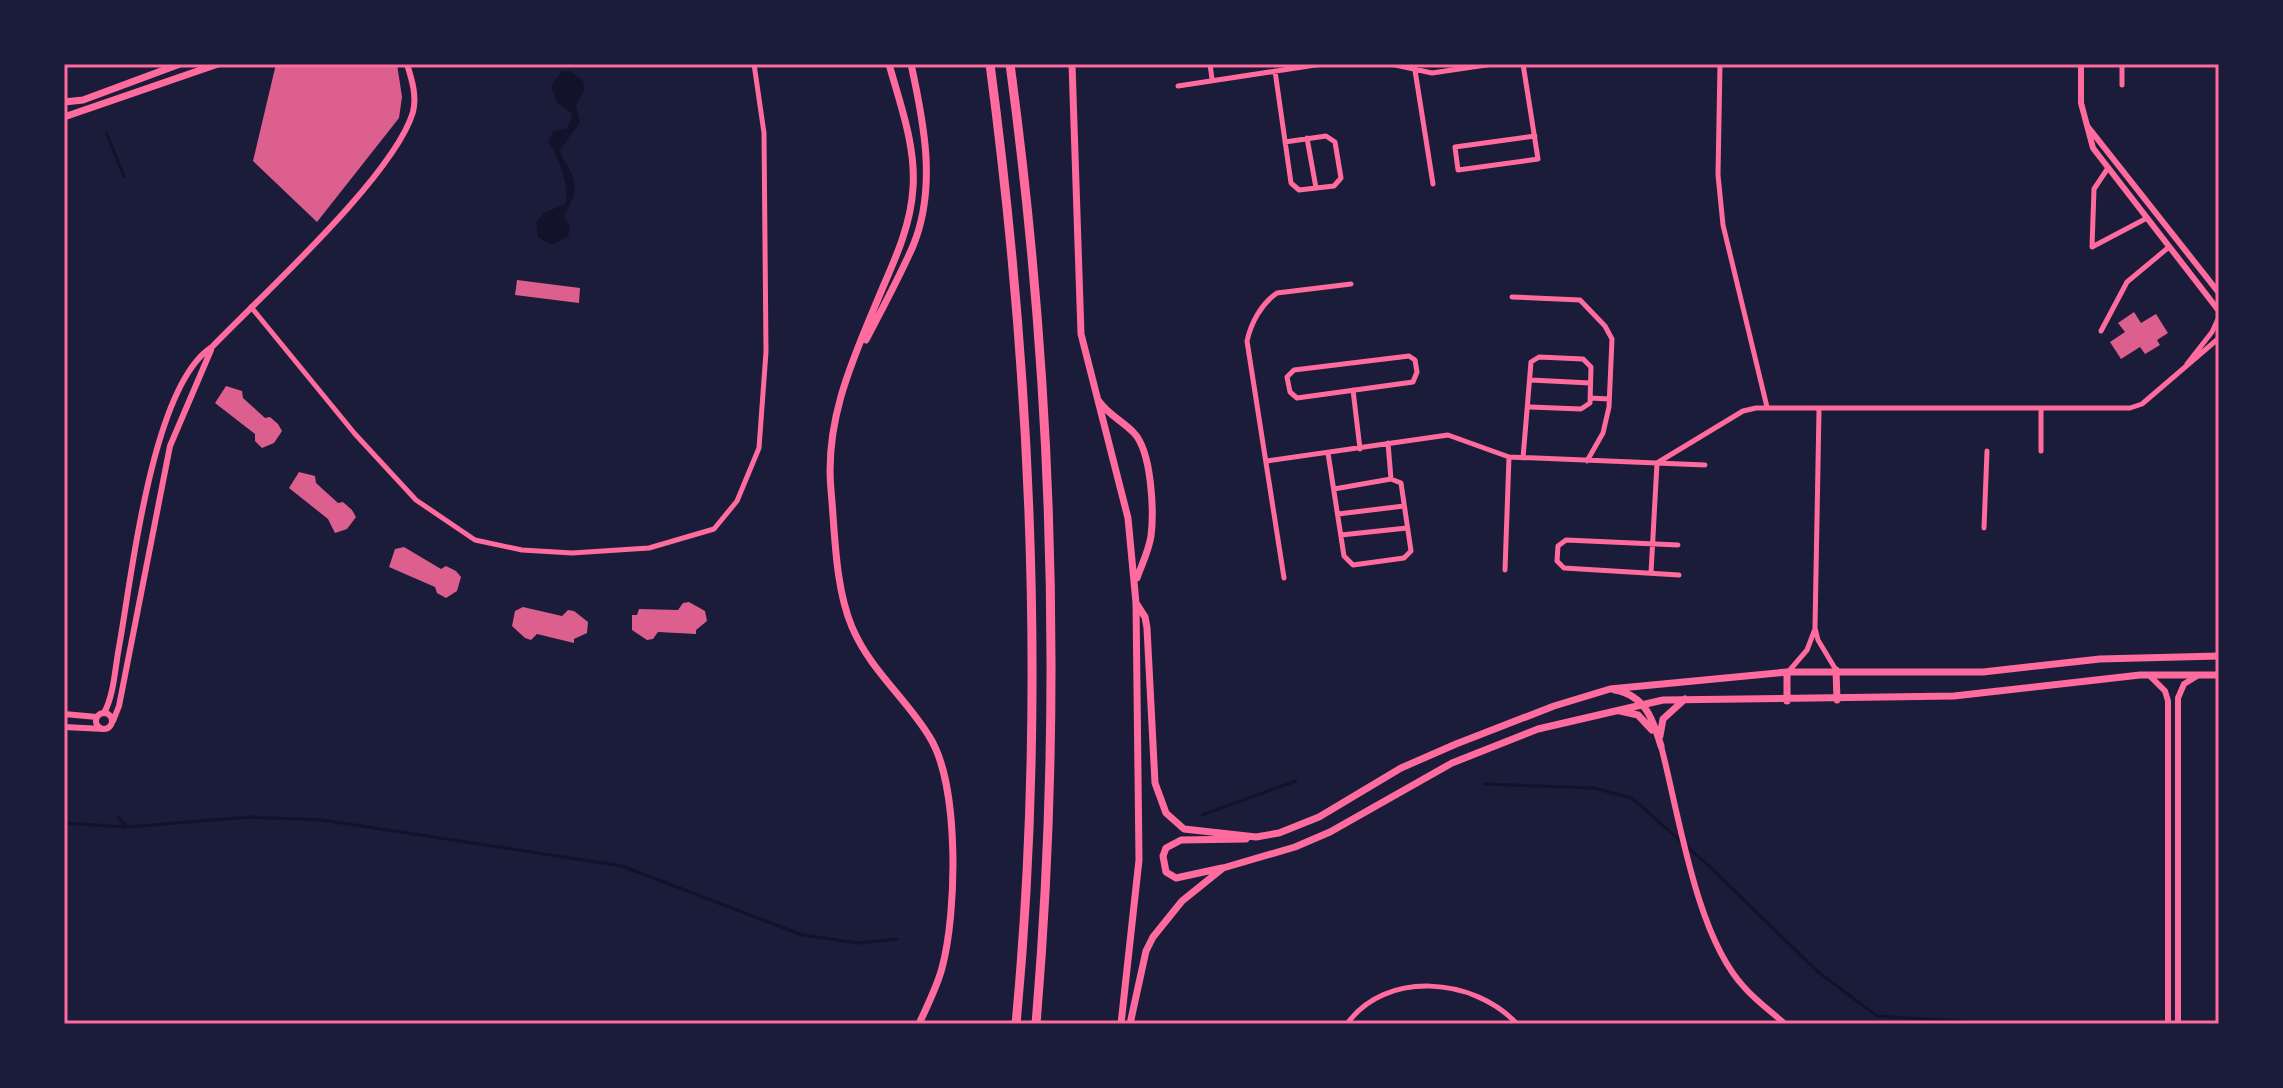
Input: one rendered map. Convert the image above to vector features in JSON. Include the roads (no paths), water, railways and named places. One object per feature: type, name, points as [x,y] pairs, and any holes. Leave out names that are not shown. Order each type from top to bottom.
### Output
[{"type":"highway","points":[[990,64],[1017,306],[1028,537],[1030,734],[1023,940],[1016,1024]]},
{"type":"highway","points":[[1010,64],[1038,310],[1049,557],[1049,823],[1036,1024]]},
{"type":"main road","points":[[64,102],[83,100],[180,64]]},
{"type":"main road","points":[[64,117],[218,64]]},
{"type":"main road","points":[[889,64],[911,149],[914,186],[899,250],[839,395],[831,437],[830,486],[845,603],[866,652],[929,736],[944,764],[951,795],[953,829],[943,967],[919,1024]]},
{"type":"main road","points":[[854,359],[913,245],[922,217],[926,151],[911,64]]},
{"type":"main road","points":[[1069,64],[1073,94],[1078,314],[1095,395],[1128,518],[1135,583],[1139,860],[1121,1024]]},
{"type":"main road","points":[[1095,395],[1112,417],[1138,438],[1148,474],[1152,499],[1150,540],[1135,583]]},
{"type":"main road","points":[[1136,603],[1147,628],[1155,783],[1160,801],[1184,829],[1256,837]]},
{"type":"main road","points":[[2219,656],[2100,659],[1983,672],[1787,672],[1610,689],[1554,706],[1456,744],[1401,768],[1309,821],[1279,833],[1225,842],[1181,840],[1166,848],[1163,856],[1166,872],[1176,878],[1295,847],[1330,832],[1429,775],[1494,745],[1643,703],[1687,698],[1787,701],[1954,696],[2147,675],[2219,675]]},
{"type":"main road","points":[[1836,670],[1837,700]]},
{"type":"main road","points":[[1787,672],[1787,701]]},
{"type":"main road","points":[[1610,689],[1643,703],[1651,714],[1661,746]]},
{"type":"main road","points":[[1661,746],[1663,719],[1687,698]]},
{"type":"main road","points":[[1611,710],[1638,715],[1647,722],[1661,746]]},
{"type":"main road","points":[[1130,1024],[1146,951],[1153,937],[1182,901],[1223,868]]},
{"type":"street","points":[[105,729],[99,726],[100,715],[161,438],[186,377],[199,355],[212,347],[345,208],[401,139],[415,103],[407,64]]},
{"type":"street","points":[[251,307],[355,434],[416,500],[475,540],[522,550],[572,553],[649,548],[714,529],[737,501],[759,448],[766,352],[764,133],[754,64]]},
{"type":"street","points":[[1210,64],[1212,79]]},
{"type":"street","points":[[1178,86],[1322,64]]},
{"type":"street","points":[[1391,64],[1415,72],[1432,73],[1493,64]]},
{"type":"street","points":[[1414,64],[1433,184]]},
{"type":"street","points":[[1523,64],[1535,136],[1538,159],[1458,170],[1455,147],[1535,136]]},
{"type":"street","points":[[1720,64],[1718,175],[1723,225],[1767,407]]},
{"type":"street","points":[[2081,64],[2081,103],[2093,148],[2219,314],[2212,332],[2187,365]]},
{"type":"street","points":[[2122,64],[2122,85]]},
{"type":"street","points":[[1275,71],[1285,142],[1291,183],[1299,190],[1334,186],[1341,178],[1335,142],[1326,136],[1285,142]]},
{"type":"street","points":[[2085,124],[2219,293]]},
{"type":"street","points":[[1307,138],[1316,188]]},
{"type":"street","points":[[2108,168],[2094,189],[2092,247],[2155,213]]},
{"type":"street","points":[[2101,331],[2127,282],[2176,241]]},
{"type":"street","points":[[1284,578],[1247,341],[1250,328],[1267,300],[1277,293],[1351,284]]},
{"type":"street","points":[[1512,297],[1580,300],[1605,326],[1612,339],[1610,399],[1603,433],[1587,461]]},
{"type":"street","points":[[1657,463],[1743,411],[1767,407],[1819,410],[2130,408],[2142,404],[2219,338]]},
{"type":"street","points":[[64,727],[105,729],[113,721],[119,706],[170,446],[212,347]]},
{"type":"street","points":[[1409,356],[1415,360],[1417,372],[1413,382],[1353,390],[1297,398],[1290,392],[1287,377],[1294,370],[1409,356]]},
{"type":"street","points":[[1523,458],[1530,407],[1531,362],[1539,357],[1583,359],[1591,367],[1590,403],[1581,409],[1530,407]]},
{"type":"street","points":[[1531,380],[1590,383]]},
{"type":"street","points":[[1353,390],[1360,449]]},
{"type":"street","points":[[1590,398],[1610,399]]},
{"type":"street","points":[[1819,410],[1815,628],[1818,640],[1836,670]]},
{"type":"street","points":[[2041,410],[2041,451]]},
{"type":"street","points":[[1267,461],[1448,435],[1509,457],[1705,465]]},
{"type":"street","points":[[1388,443],[1391,479]]},
{"type":"street","points":[[1984,528],[1987,451]]},
{"type":"street","points":[[1328,453],[1344,556],[1353,565],[1404,558],[1411,551],[1401,483],[1391,479],[1334,489]]},
{"type":"street","points":[[1505,570],[1509,457]]},
{"type":"street","points":[[1651,573],[1657,463]]},
{"type":"street","points":[[1338,514],[1404,506]]},
{"type":"street","points":[[1341,535],[1407,528]]},
{"type":"street","points":[[1678,545],[1566,540],[1558,546],[1557,561],[1564,568],[1679,575]]},
{"type":"street","points":[[1787,672],[1807,650],[1815,628]]},
{"type":"street","points":[[2147,675],[2158,682],[2168,701],[2168,1024]]},
{"type":"street","points":[[2178,1024],[2178,698],[2184,684],[2200,675]]},
{"type":"street","points":[[64,714],[100,715],[113,721]]},
{"type":"street","points":[[1661,746],[1705,917],[1720,953],[1743,987],[1786,1024]]},
{"type":"street","points":[[1347,1024],[1376,995],[1428,986],[1484,1000],[1505,1011],[1517,1024]]},
{"type":"waterway","points":[[107,134],[124,177]]},
{"type":"waterway","points":[[1202,815],[1296,781]]},
{"type":"waterway","points":[[1484,784],[1594,788],[1632,798],[1710,867],[1817,971],[1877,1016],[2007,1024]]},
{"type":"waterway","points":[[64,823],[127,827],[250,817],[322,820],[622,866],[802,935],[859,943],[897,939]]},
{"type":"waterway","points":[[119,818],[127,827]]}]
